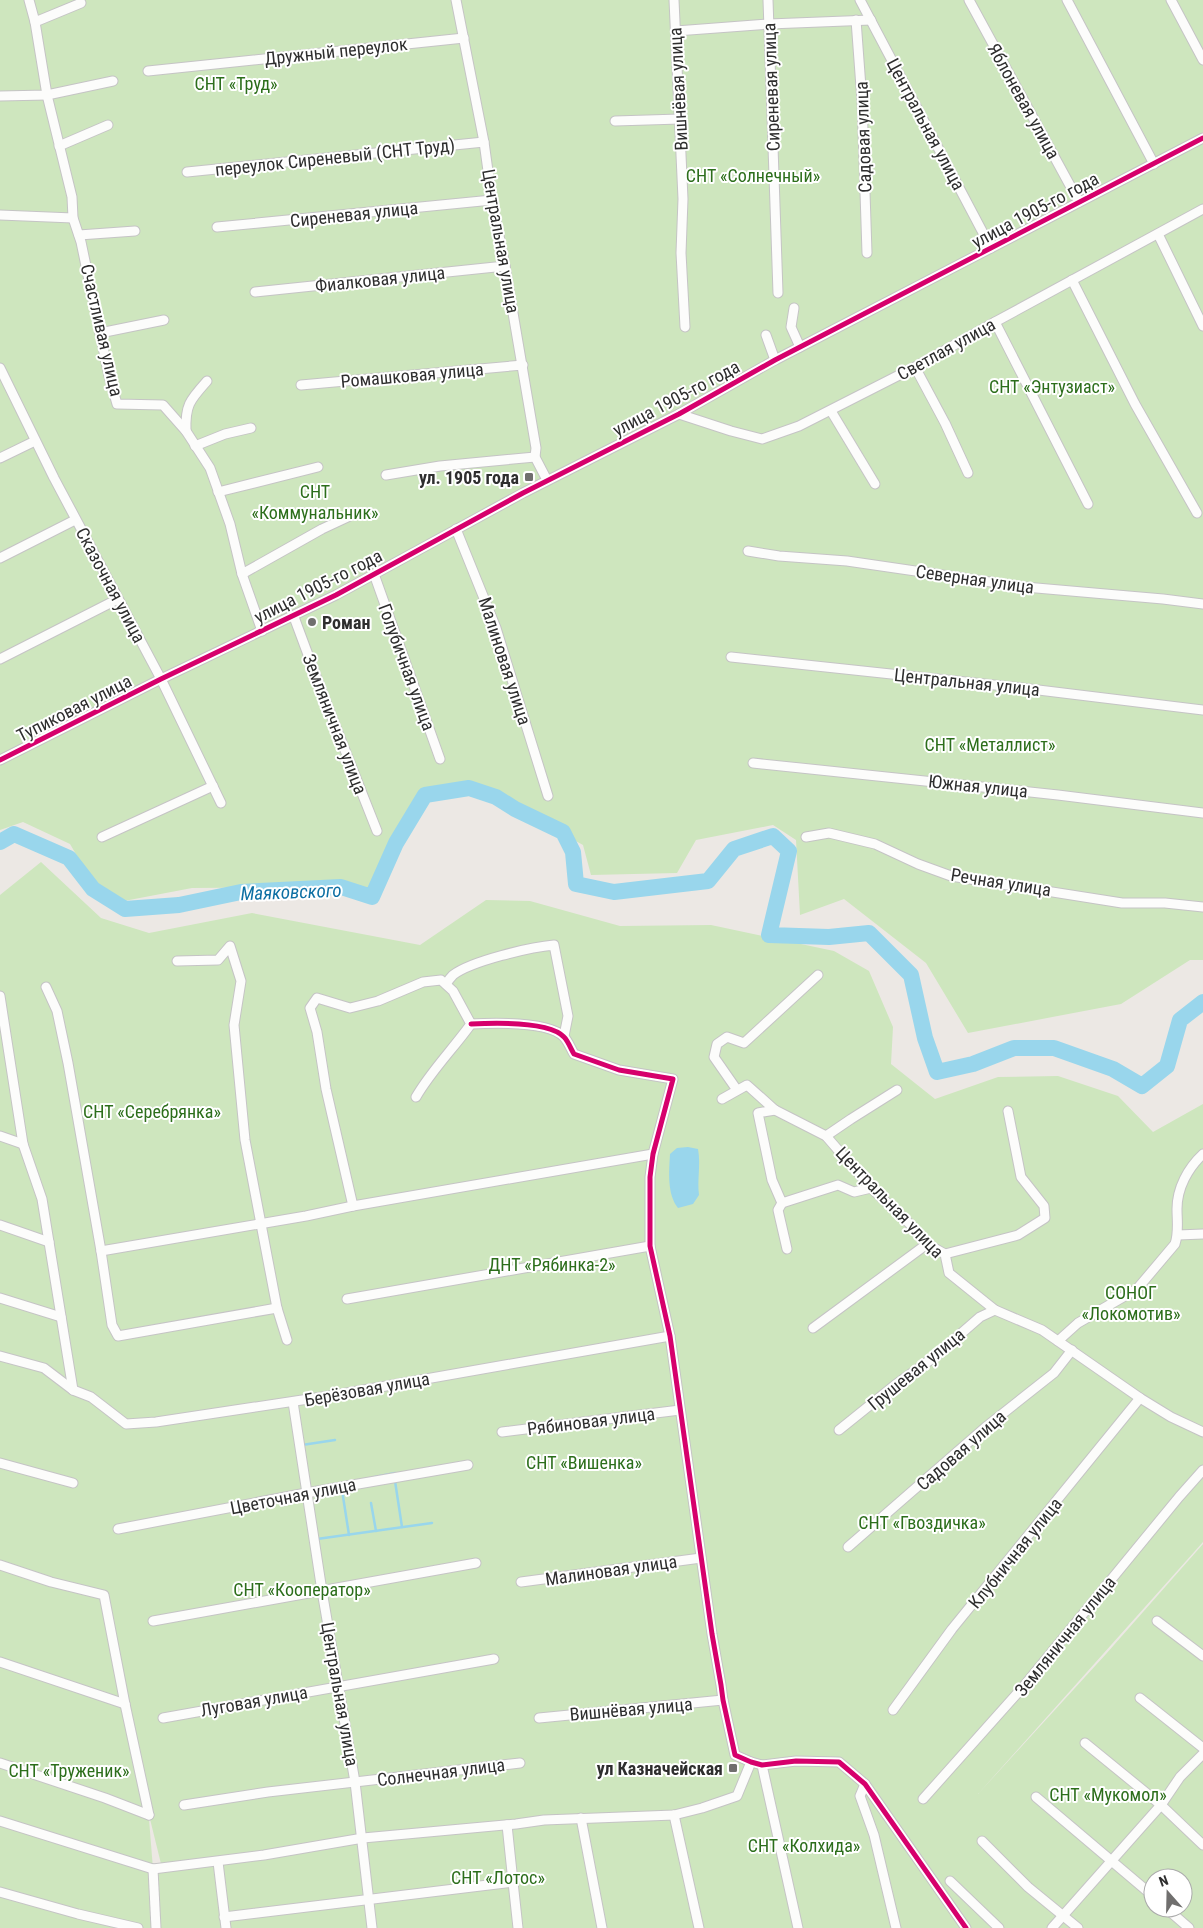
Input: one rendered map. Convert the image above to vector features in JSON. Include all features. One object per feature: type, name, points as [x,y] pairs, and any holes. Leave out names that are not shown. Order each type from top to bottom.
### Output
[{"type":"street","name":"Счастливая улица","points":[[29,0],[35,22],[47,96],[72,197],[73,218],[79,235],[117,404],[163,405],[186,431],[210,468],[230,524],[242,574],[262,631]]},
{"type":"street","name":"Центральная улица","points":[[456,0],[484,142],[492,200],[536,448],[535,457],[547,480]]},
{"type":"street","name":"Вишнёвая улица","points":[[674,0],[683,199],[681,253],[685,327]]},
{"type":"street","name":"Сиреневая улица","points":[[768,0],[778,293]]},
{"type":"street","name":"Центральная улица","points":[[860,0],[991,248]]},
{"type":"street","name":"Яблоневая улица","points":[[968,0],[1079,202]]},
{"type":"street","points":[[1067,0],[1154,164]]},
{"type":"street","points":[[1171,0],[1203,60]]},
{"type":"street","points":[[35,22],[82,3]]},
{"type":"street","name":"Садовая улица","points":[[856,20],[862,101],[867,253]]},
{"type":"street","points":[[676,31],[769,24],[871,20]]},
{"type":"street","name":"Дружный переулок","points":[[148,71],[464,38]]},
{"type":"street","points":[[0,96],[47,96],[113,81]]},
{"type":"street","points":[[615,121],[680,119]]},
{"type":"street","points":[[59,146],[108,125]]},
{"type":"street","name":"улица 1905-го года","points":[[161,679],[294,617],[547,480],[679,414],[775,360],[1203,138]]},
{"type":"street","name":"переулок Сиреневый (СНТ Труд)","points":[[187,172],[484,142]]},
{"type":"street","name":"Сиреневая улица","points":[[217,228],[492,200]]},
{"type":"street","name":"Светлая улица","points":[[679,414],[730,431],[762,439],[799,426],[915,367],[1203,209]]},
{"type":"street","points":[[0,215],[73,218]]},
{"type":"street","points":[[79,235],[135,232]]},
{"type":"street","points":[[1158,234],[1203,326]]},
{"type":"street","name":"Фиалковая улица","points":[[255,292],[505,266]]},
{"type":"street","points":[[1072,280],[1135,404],[1197,513]]},
{"type":"street","points":[[794,308],[791,327],[800,347]]},
{"type":"street","points":[[100,333],[164,320]]},
{"type":"street","points":[[995,322],[1088,504]]},
{"type":"street","points":[[766,335],[775,360]]},
{"type":"street","name":"Ромашковая улица","points":[[301,385],[522,365]]},
{"type":"street","points":[[915,367],[945,423],[968,473]]},
{"type":"street","name":"Сказочная улица","points":[[0,368],[34,441],[161,679],[221,803]]},
{"type":"street","points":[[186,431],[186,416],[190,400],[207,381]]},
{"type":"street","points":[[831,411],[875,484]]},
{"type":"street","points":[[195,446],[225,434],[251,428]]},
{"type":"street","points":[[0,458],[34,441]]},
{"type":"street","points":[[386,475],[440,466],[535,457]]},
{"type":"street","points":[[218,492],[318,466]]},
{"type":"street","points":[[242,574],[322,529],[352,515]]},
{"type":"street","points":[[0,558],[76,520]]},
{"type":"street","name":"Малиновая улица","points":[[456,529],[496,628],[548,796]]},
{"type":"street","name":"Северная улица","points":[[748,550],[779,556],[847,561],[1025,587],[1203,604]]},
{"type":"street","name":"Голубичная улица","points":[[374,574],[440,759]]},
{"type":"street","points":[[0,659],[118,598]]},
{"type":"street","name":"Земляничная улица","points":[[294,617],[377,831]]},
{"type":"street","name":"Центральная улица","points":[[731,657],[1022,688],[1203,710]]},
{"type":"street","name":"Тупиковая улица","points":[[0,760],[161,679]]},
{"type":"street","name":"Южная улица","points":[[753,763],[1203,812]]},
{"type":"street","points":[[102,837],[213,786]]},
{"type":"street","name":"Речная улица","points":[[806,837],[829,833],[875,844],[918,864],[951,876],[1122,903],[1165,903],[1203,907]]},
{"type":"street","points":[[446,984],[453,975],[476,964],[542,946],[554,945],[568,1016],[564,1036]]},
{"type":"street","points":[[177,961],[218,960],[230,946],[241,981],[234,1024],[246,1140],[277,1308],[287,1340]]},
{"type":"street","points":[[722,1099],[737,1090],[714,1057],[717,1044],[727,1038],[744,1043],[818,975]]},
{"type":"street","points":[[353,1206],[310,1008],[317,998],[350,1008],[378,1001],[423,982],[441,980],[452,991],[471,1024]]},
{"type":"street","points":[[46,987],[57,1011],[68,1063],[112,1325],[118,1336],[277,1308]]},
{"type":"street","points":[[0,996],[4,1037],[23,1144],[42,1199],[73,1390]]},
{"type":"street","points":[[471,1024],[514,1023],[547,1029],[564,1036],[574,1054],[619,1070],[673,1079],[653,1154],[650,1177],[650,1246],[670,1336],[722,1700],[735,1755],[762,1765],[796,1761],[839,1762],[865,1784],[966,1928]]},
{"type":"street","points":[[416,1097],[427,1079],[471,1024]]},
{"type":"street","name":"Центральная улица","points":[[737,1090],[747,1085],[775,1110],[826,1136],[871,1188],[911,1225],[928,1244],[944,1254],[949,1273],[995,1310],[1042,1330],[1140,1398],[1171,1417],[1203,1432]]},
{"type":"street","points":[[826,1136],[897,1090]]},
{"type":"street","points":[[775,1110],[758,1113],[772,1180],[782,1203]]},
{"type":"street","points":[[944,1254],[1018,1235],[1045,1218],[1044,1206],[1021,1177],[1008,1111]]},
{"type":"street","points":[[0,1136],[23,1144]]},
{"type":"street","points":[[101,1251],[653,1154]]},
{"type":"street","points":[[1058,1341],[1078,1323],[1138,1289],[1175,1244],[1178,1234],[1178,1190],[1196,1160],[1203,1154]]},
{"type":"street","points":[[787,1249],[778,1210],[782,1203],[838,1185],[854,1192],[871,1188]]},
{"type":"street","points":[[0,1225],[49,1242]]},
{"type":"street","points":[[1178,1234],[1203,1234]]},
{"type":"street","points":[[813,1328],[928,1244]]},
{"type":"street","points":[[347,1298],[650,1246]]},
{"type":"street","points":[[0,1298],[61,1317]]},
{"type":"street","name":"Грушевая улица","points":[[839,1430],[933,1358],[980,1317],[995,1310]]},
{"type":"street","name":"Берёзовая улица","points":[[0,1356],[44,1368],[73,1390],[91,1396],[126,1424],[156,1422],[293,1402],[670,1336]]},
{"type":"street","name":"Садовая улица","points":[[848,1547],[987,1426],[1054,1373],[1072,1350]]},
{"type":"street","name":"Клубничная улица","points":[[893,1710],[952,1629],[1140,1398]]},
{"type":"street","name":"Центральная улица","points":[[293,1402],[306,1493],[355,1782],[372,1928]]},
{"type":"street","name":"Рябиновая улица","points":[[502,1432],[680,1410]]},
{"type":"street","points":[[0,1463],[73,1483]]},
{"type":"street","name":"Цветочная улица","points":[[118,1530],[306,1493],[468,1465]]},
{"type":"street","name":"Земляничная улица","points":[[923,1799],[1023,1688],[1203,1470]]},
{"type":"street","name":"Малиновая улица","points":[[521,1582],[701,1558]]},
{"type":"street","points":[[154,1621],[476,1562]]},
{"type":"street","points":[[0,1565],[51,1582],[104,1595],[149,1815],[105,1798],[0,1763]]},
{"type":"street","points":[[1157,1620],[1203,1656]]},
{"type":"street","name":"Луговая улица","points":[[162,1718],[494,1659]]},
{"type":"street","points":[[0,1662],[125,1704]]},
{"type":"street","points":[[1140,1698],[1203,1748]]},
{"type":"street","name":"Вишнёвая улица","points":[[539,1718],[722,1700]]},
{"type":"street","points":[[1085,1743],[1161,1805],[1203,1845]]},
{"type":"street","points":[[1052,1928],[1161,1805],[1180,1777],[1203,1754]]},
{"type":"street","points":[[0,1821],[153,1870],[218,1862],[363,1838],[544,1820],[674,1815],[737,1796],[751,1762]]},
{"type":"street","name":"Солнечная улица","points":[[184,1805],[268,1792],[520,1763]]},
{"type":"street","points":[[762,1765],[798,1928]]},
{"type":"street","points":[[865,1784],[860,1796],[874,1835],[896,1928]]},
{"type":"street","points":[[1036,1797],[1143,1887]]},
{"type":"street","points":[[674,1815],[698,1928]]},
{"type":"street","points":[[581,1818],[602,1928]]},
{"type":"street","points":[[507,1825],[518,1928]]},
{"type":"street","points":[[982,1841],[1028,1887],[1078,1928]]},
{"type":"street","points":[[218,1862],[226,1928]]},
{"type":"street","points":[[153,1870],[156,1928]]},
{"type":"street","points":[[950,1881],[999,1928]]},
{"type":"street","points":[[224,1916],[513,1882]]},
{"type":"street","points":[[0,1892],[78,1914],[138,1928]]},
{"type":"street","points":[[1178,1918],[1189,1928]]},
{"type":"green space","points":[[0,0],[1203,0],[1203,960],[1190,960],[1121,1004],[968,1033],[926,963],[844,899],[800,915],[796,840],[773,825],[696,840],[677,873],[591,875],[583,845],[496,797],[469,788],[425,795],[372,897],[338,887],[192,888],[124,901],[90,878],[70,844],[23,822],[0,830]]},
{"type":"green space","points":[[41,862],[101,918],[149,933],[252,913],[420,945],[486,900],[530,901],[620,926],[711,925],[834,951],[869,971],[893,1027],[891,1064],[935,1099],[998,1077],[1058,1076],[1118,1096],[1153,1132],[1203,1104],[1203,1542],[978,1794],[1203,1544],[1203,1928],[0,1928],[0,895]],"holes":[[[150,1819],[163,1872],[153,1869]]]},
{"type":"water","points":[[688,1147],[698,1149],[699,1195],[693,1204],[678,1208],[670,1190],[670,1154],[677,1148]]},
{"type":"waterway","name":"Маяковского","points":[[0,842],[14,834],[69,858],[93,889],[125,909],[179,905],[241,892],[341,887],[372,897],[396,843],[425,795],[469,788],[496,797],[515,809],[563,832],[573,852],[576,884],[614,892],[708,881],[734,849],[773,836],[789,851],[769,935],[829,937],[869,933],[911,975],[925,1038],[937,1072],[973,1064],[1014,1048],[1054,1048],[1113,1069],[1142,1086],[1167,1066],[1180,1020],[1203,1002]]},
{"type":"waterway","points":[[302,1445],[335,1440]]},
{"type":"waterway","points":[[375,1477],[395,1473]]},
{"type":"waterway","points":[[395,1481],[402,1527]]},
{"type":"waterway","points":[[342,1490],[349,1535]]},
{"type":"waterway","points":[[371,1503],[376,1531]]},
{"type":"waterway","points":[[317,1539],[432,1523]]},
{"type":"cycle path","points":[[0,760],[161,679],[336,595],[523,493],[679,414],[775,360],[1203,138]]},
{"type":"cycle path","points":[[471,1024],[520,1024],[546,1028],[564,1037],[574,1054],[619,1070],[673,1079],[653,1154],[650,1177],[650,1246],[670,1336],[712,1634],[723,1700],[735,1755],[762,1765],[796,1761],[839,1762],[865,1784],[966,1928]]},
{"type":"place","name":"ул. 1905 года","points":[[529,477]]},
{"type":"place","name":"Роман","points":[[312,622]]},
{"type":"place","name":"ул Казначейская","points":[[733,1768]]},
{"type":"park label","name":"СНТ «Труд»","points":[[236,83]]},
{"type":"park label","name":"СНТ «Солнечный»","points":[[753,175]]},
{"type":"park label","name":"СНТ «Энтузиаст»","points":[[1052,386]]},
{"type":"park label","name":"СНТ «Коммунальник»","points":[[315,501]]},
{"type":"park label","name":"СНТ «Металлист»","points":[[990,744]]},
{"type":"park label","name":"СНТ «Серебрянка»","points":[[152,1111]]},
{"type":"park label","name":"ДНТ «Рябинка-2»","points":[[552,1264]]},
{"type":"park label","name":"СОНОГ «Локомотив»","points":[[1131,1302]]},
{"type":"park label","name":"СНТ «Вишенка»","points":[[584,1462]]},
{"type":"park label","name":"СНТ «Гвоздичка»","points":[[922,1522]]},
{"type":"park label","name":"СНТ «Кооператор»","points":[[302,1589]]},
{"type":"park label","name":"СНТ «Труженик»","points":[[69,1770]]},
{"type":"park label","name":"СНТ «Мукомол»","points":[[1108,1794]]},
{"type":"park label","name":"СНТ «Колхида»","points":[[804,1845]]},
{"type":"park label","name":"СНТ «Лотос»","points":[[498,1877]]}]
